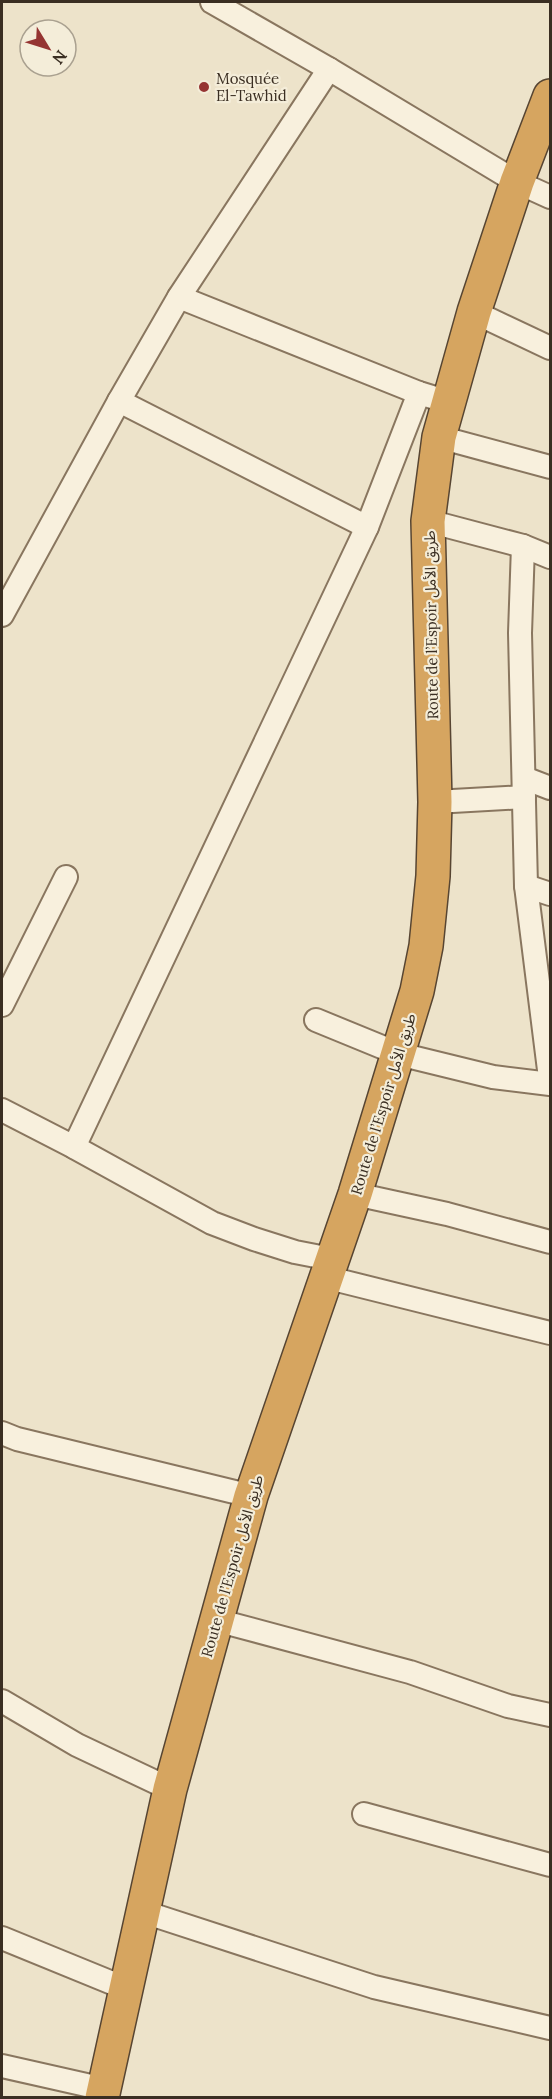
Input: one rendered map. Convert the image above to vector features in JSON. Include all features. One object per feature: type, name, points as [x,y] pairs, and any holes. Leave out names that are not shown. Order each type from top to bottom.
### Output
[{"type":"highway","name":"Route de l’Espoir طريق الأمل","points":[[103,2093],[170,1789],[251,1496],[354,1194],[417,991],[426,946],[433,876],[435,802],[428,521],[439,436],[434,397],[474,312],[517,182],[550,96]]},
{"type":"street","points":[[212,2],[517,182],[550,197]]},
{"type":"street","points":[[2,615],[119,401],[179,297],[329,69]]},
{"type":"street","points":[[74,1147],[367,527],[434,397],[179,297]]},
{"type":"street","points":[[474,312],[550,348]]},
{"type":"street","points":[[119,401],[367,527]]},
{"type":"street","points":[[439,436],[550,467]]},
{"type":"street","points":[[428,521],[523,546],[550,557]]},
{"type":"street","points":[[523,546],[519,633],[526,886],[550,1078]]},
{"type":"street","points":[[435,802],[524,787],[550,788]]},
{"type":"street","points":[[2,1005],[66,877]]},
{"type":"street","points":[[526,886],[550,894]]},
{"type":"street","points":[[316,1020],[399,1054],[492,1077],[550,1084]]},
{"type":"street","points":[[2,1110],[212,1223],[295,1252],[328,1268],[550,1333]]},
{"type":"street","points":[[354,1194],[447,1214],[550,1242]]},
{"type":"street","points":[[2,1433],[17,1439],[251,1496]]},
{"type":"street","points":[[216,1620],[410,1672],[508,1706],[550,1715]]},
{"type":"street","points":[[2,1701],[76,1745],[170,1789]]},
{"type":"street","points":[[364,1814],[550,1865]]},
{"type":"street","points":[[144,1912],[374,1987],[550,2028]]},
{"type":"street","points":[[2,1938],[127,1989]]},
{"type":"street","points":[[2,2066],[103,2093]]},
{"type":"place","name":"Mosquée El-Tawhid","points":[[204,87]]}]
